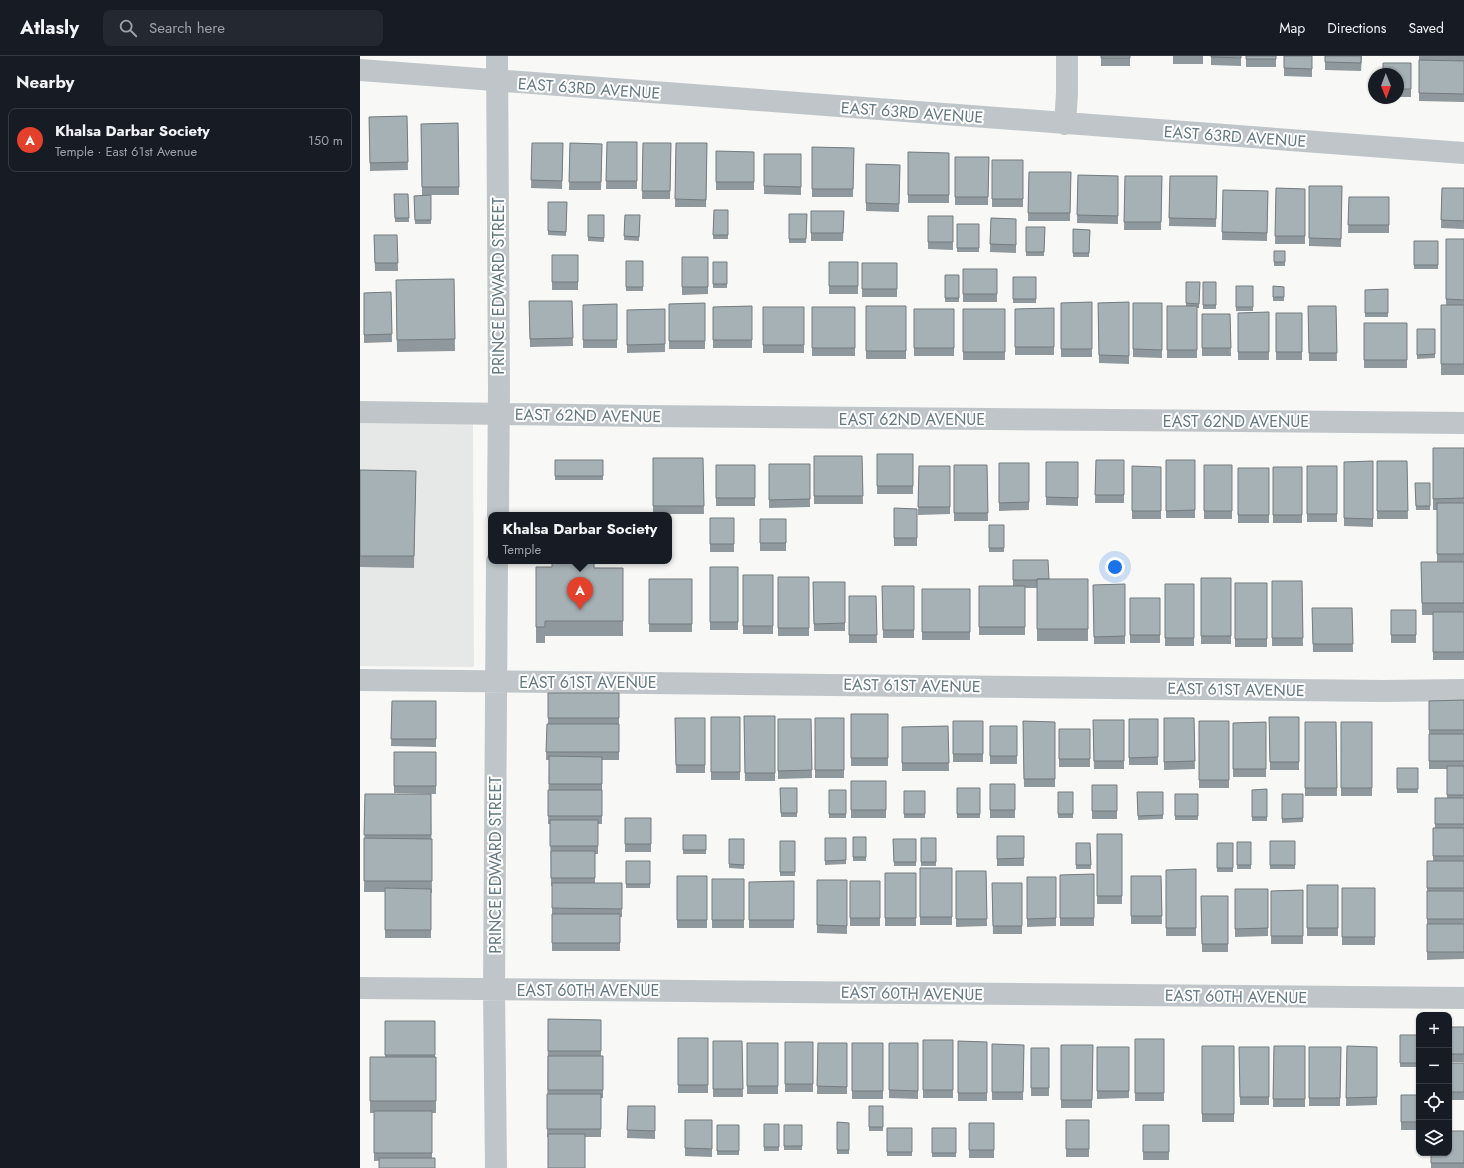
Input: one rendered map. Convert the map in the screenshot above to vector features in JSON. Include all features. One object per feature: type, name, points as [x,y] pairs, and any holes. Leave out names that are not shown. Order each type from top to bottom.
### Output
[{"type":"street","name":"PRINCE EDWARD STREET","points":[[497,56],[498,512]]},
{"type":"street","points":[[1065,124],[1067,56]]},
{"type":"street","name":"EAST 63RD AVENUE","points":[[360,70],[1464,153]]},
{"type":"street","name":"EAST 62ND AVENUE","points":[[360,412],[1464,423]]},
{"type":"street","name":"PRINCE EDWARD STREET","points":[[496,1168],[494,990],[497,564]]},
{"type":"street","name":"EAST 61ST AVENUE","points":[[360,680],[1383,691],[1464,690]]},
{"type":"street","name":"EAST 60TH AVENUE","points":[[360,988],[1464,998]]},
{"type":"shaded area","points":[[360,422],[473,423],[474,667],[360,666]]},
{"type":"building","points":[[1101,56],[1130,56],[1130,58],[1101,58]]},
{"type":"building","points":[[1241,56],[1241,58],[1211,57]]},
{"type":"building","points":[[1246,56],[1276,56],[1276,59],[1246,59]]},
{"type":"building","points":[[1284,56],[1312,56],[1312,69],[1284,68]]},
{"type":"building","points":[[1325,56],[1361,56],[1361,63],[1325,62]]},
{"type":"building","points":[[1419,60],[1464,61],[1464,94],[1419,93]]},
{"type":"building","points":[[1383,63],[1411,63],[1411,89],[1404,89],[1404,68],[1383,68]]},
{"type":"building","points":[[407,116],[408,162],[370,163],[369,117]]},
{"type":"building","points":[[458,123],[459,187],[422,187],[421,124]]},
{"type":"building","points":[[607,142],[637,142],[637,181],[606,181]]},
{"type":"building","points":[[532,143],[563,143],[562,181],[531,180]]},
{"type":"building","points":[[570,143],[602,144],[601,182],[569,182]]},
{"type":"building","points":[[643,143],[671,143],[670,191],[642,191]]},
{"type":"building","points":[[676,143],[707,143],[706,200],[675,199]]},
{"type":"building","points":[[812,147],[854,148],[853,189],[812,189]]},
{"type":"building","points":[[716,151],[754,152],[754,182],[716,182]]},
{"type":"building","points":[[908,152],[949,153],[949,195],[908,195]]},
{"type":"building","points":[[764,154],[801,154],[801,187],[764,186]]},
{"type":"building","points":[[955,157],[989,157],[988,197],[955,197]]},
{"type":"building","points":[[992,160],[1023,160],[1023,199],[992,199]]},
{"type":"building","points":[[866,164],[900,165],[899,204],[866,203]]},
{"type":"building","points":[[1029,172],[1071,172],[1070,213],[1028,213]]},
{"type":"building","points":[[1078,175],[1118,176],[1118,216],[1077,215]]},
{"type":"building","points":[[1125,176],[1162,176],[1161,222],[1124,222]]},
{"type":"building","points":[[1170,176],[1217,176],[1216,219],[1169,218]]},
{"type":"building","points":[[1309,186],[1342,186],[1341,239],[1309,238]]},
{"type":"building","points":[[1276,188],[1305,189],[1305,236],[1275,236]]},
{"type":"building","points":[[1442,188],[1464,188],[1464,221],[1441,220]]},
{"type":"building","points":[[1223,190],[1268,191],[1267,233],[1222,232]]},
{"type":"building","points":[[394,194],[408,194],[409,218],[395,218]]},
{"type":"building","points":[[431,195],[431,220],[415,220],[414,196]]},
{"type":"building","points":[[1349,197],[1389,197],[1389,225],[1348,225]]},
{"type":"building","points":[[548,202],[567,202],[566,232],[548,231]]},
{"type":"building","points":[[714,210],[728,210],[728,235],[713,235]]},
{"type":"building","points":[[811,211],[844,211],[843,233],[811,233]]},
{"type":"building","points":[[789,214],[807,214],[806,239],[789,239]]},
{"type":"building","points":[[588,215],[604,215],[604,238],[588,237]]},
{"type":"building","points":[[625,215],[640,215],[639,237],[624,236]]},
{"type":"building","points":[[928,216],[953,216],[953,242],[928,242]]},
{"type":"building","points":[[991,218],[1016,219],[1016,245],[990,244]]},
{"type":"building","points":[[957,224],[979,224],[979,248],[957,248]]},
{"type":"building","points":[[1026,227],[1045,227],[1044,252],[1026,252]]},
{"type":"building","points":[[1073,229],[1090,230],[1089,253],[1073,253]]},
{"type":"building","points":[[374,235],[397,235],[398,263],[375,263]]},
{"type":"building","points":[[1446,239],[1464,239],[1464,300],[1446,299]]},
{"type":"building","points":[[1414,241],[1438,241],[1438,265],[1414,265]]},
{"type":"building","points":[[1274,251],[1285,251],[1285,262],[1274,262]]},
{"type":"building","points":[[552,255],[578,255],[578,282],[552,282]]},
{"type":"building","points":[[682,257],[708,257],[708,287],[682,287]]},
{"type":"building","points":[[626,261],[643,261],[643,287],[626,287]]},
{"type":"building","points":[[713,262],[727,262],[727,284],[713,284]]},
{"type":"building","points":[[829,262],[858,262],[858,286],[829,286]]},
{"type":"building","points":[[862,263],[897,263],[897,289],[862,289]]},
{"type":"building","points":[[963,269],[997,269],[997,294],[963,294]]},
{"type":"building","points":[[945,275],[959,275],[959,298],[945,298]]},
{"type":"building","points":[[1013,277],[1036,277],[1036,299],[1013,299]]},
{"type":"building","points":[[454,279],[455,339],[397,340],[396,280]]},
{"type":"building","points":[[1186,282],[1200,282],[1199,304],[1186,303]]},
{"type":"building","points":[[1203,282],[1216,282],[1216,305],[1203,305]]},
{"type":"building","points":[[1236,286],[1253,286],[1253,307],[1236,307]]},
{"type":"building","points":[[1273,286],[1284,287],[1284,297],[1273,297]]},
{"type":"building","points":[[1388,289],[1388,313],[1365,313],[1365,290]]},
{"type":"building","points":[[391,292],[392,334],[364,335],[364,293]]},
{"type":"building","points":[[529,301],[572,301],[573,338],[530,339]]},
{"type":"building","points":[[1092,302],[1092,349],[1061,349],[1061,303]]},
{"type":"building","points":[[1129,302],[1129,356],[1099,355],[1098,303]]},
{"type":"building","points":[[705,303],[705,341],[669,341],[669,304]]},
{"type":"building","points":[[1133,303],[1162,303],[1162,350],[1133,349]]},
{"type":"building","points":[[617,304],[617,340],[583,340],[583,305]]},
{"type":"building","points":[[1441,305],[1464,305],[1464,364],[1441,364]]},
{"type":"building","points":[[752,306],[752,340],[713,340],[713,307]]},
{"type":"building","points":[[866,306],[906,306],[906,351],[866,351]]},
{"type":"building","points":[[1167,306],[1197,306],[1197,350],[1167,350]]},
{"type":"building","points":[[1308,306],[1336,306],[1337,353],[1309,353]]},
{"type":"building","points":[[763,307],[804,307],[804,345],[763,345]]},
{"type":"building","points":[[812,307],[855,307],[855,348],[812,348]]},
{"type":"building","points":[[1054,308],[1054,347],[1015,347],[1015,309]]},
{"type":"building","points":[[665,309],[665,344],[627,345],[627,310]]},
{"type":"building","points":[[914,309],[954,309],[954,348],[914,348]]},
{"type":"building","points":[[963,309],[1005,309],[1005,352],[963,352]]},
{"type":"building","points":[[1269,312],[1269,352],[1238,352],[1238,313]]},
{"type":"building","points":[[1276,313],[1302,313],[1302,352],[1276,352]]},
{"type":"building","points":[[1202,314],[1230,314],[1231,348],[1202,348]]},
{"type":"building","points":[[1364,323],[1407,323],[1407,360],[1364,360]]},
{"type":"building","points":[[1417,329],[1435,329],[1435,354],[1417,355]]},
{"type":"building","points":[[1433,448],[1464,448],[1464,498],[1433,499]]},
{"type":"building","points":[[877,454],[913,454],[913,486],[877,486]]},
{"type":"building","points":[[814,456],[862,456],[863,496],[814,496]]},
{"type":"building","points":[[653,458],[703,458],[704,506],[653,506]]},
{"type":"building","points":[[555,460],[603,460],[603,476],[555,476]]},
{"type":"building","points":[[1096,460],[1124,460],[1124,495],[1095,495]]},
{"type":"building","points":[[1166,460],[1195,460],[1195,510],[1166,511]]},
{"type":"building","points":[[1373,461],[1373,519],[1344,518],[1344,462]]},
{"type":"building","points":[[1377,461],[1407,461],[1408,511],[1377,511]]},
{"type":"building","points":[[1046,462],[1078,462],[1078,498],[1046,497]]},
{"type":"building","points":[[999,463],[1029,463],[1029,502],[999,503]]},
{"type":"building","points":[[769,464],[810,464],[810,499],[769,500]]},
{"type":"building","points":[[716,465],[755,465],[755,498],[716,498]]},
{"type":"building","points":[[954,465],[987,465],[988,513],[954,513]]},
{"type":"building","points":[[1204,465],[1232,465],[1232,511],[1204,511]]},
{"type":"building","points":[[919,466],[950,466],[950,507],[918,507]]},
{"type":"building","points":[[1132,466],[1161,467],[1161,511],[1132,511]]},
{"type":"building","points":[[1307,466],[1337,466],[1337,514],[1307,514]]},
{"type":"building","points":[[1273,467],[1302,467],[1302,515],[1273,515]]},
{"type":"building","points":[[1238,468],[1269,468],[1269,515],[1238,515]]},
{"type":"building","points":[[360,470],[416,471],[414,556],[360,556]]},
{"type":"building","points":[[1415,483],[1430,483],[1430,506],[1416,506]]},
{"type":"building","points":[[1437,503],[1464,503],[1464,554],[1437,554]]},
{"type":"building","points":[[894,508],[917,509],[917,538],[894,538]]},
{"type":"building","points":[[710,518],[734,518],[734,544],[710,544]]},
{"type":"building","points":[[760,519],[786,519],[786,543],[760,543]]},
{"type":"building","points":[[989,525],[1004,525],[1004,548],[989,548]]},
{"type":"building","points":[[1013,560],[1048,560],[1049,579],[1013,580]]},
{"type":"building","points":[[1421,562],[1464,562],[1464,603],[1422,603]]},
{"type":"building","points":[[552,564],[594,564],[594,568],[623,568],[623,621],[545,621],[545,627],[536,627],[536,567],[552,567]]},
{"type":"building","points":[[710,567],[738,567],[738,622],[710,622]]},
{"type":"building","points":[[743,575],[773,575],[773,626],[743,626]]},
{"type":"building","points":[[778,577],[809,577],[809,628],[778,628]]},
{"type":"building","points":[[1201,578],[1231,578],[1231,636],[1201,636]]},
{"type":"building","points":[[649,579],[692,579],[692,624],[649,624]]},
{"type":"building","points":[[1037,579],[1088,579],[1088,629],[1037,629]]},
{"type":"building","points":[[1272,581],[1302,581],[1303,638],[1272,638]]},
{"type":"building","points":[[813,582],[845,582],[845,623],[814,624]]},
{"type":"building","points":[[1235,583],[1267,583],[1267,639],[1235,639]]},
{"type":"building","points":[[1125,584],[1125,636],[1094,637],[1093,585]]},
{"type":"building","points":[[1165,584],[1194,584],[1194,638],[1165,638]]},
{"type":"building","points":[[882,586],[914,586],[914,630],[883,630]]},
{"type":"building","points":[[979,586],[1025,586],[1025,627],[979,627]]},
{"type":"building","points":[[922,589],[970,589],[970,632],[922,632]]},
{"type":"building","points":[[849,596],[876,596],[877,635],[849,635]]},
{"type":"building","points":[[1130,598],[1160,598],[1160,635],[1130,635]]},
{"type":"building","points":[[1312,608],[1352,608],[1353,644],[1313,644]]},
{"type":"building","points":[[1391,610],[1416,610],[1416,635],[1391,635]]},
{"type":"building","points":[[1433,612],[1464,612],[1464,652],[1433,652]]},
{"type":"building","points":[[548,693],[619,693],[619,718],[548,718]]},
{"type":"building","points":[[1464,700],[1464,730],[1429,730],[1429,701]]},
{"type":"building","points":[[392,701],[436,701],[436,739],[391,739]]},
{"type":"building","points":[[851,714],[888,714],[888,758],[851,758]]},
{"type":"building","points":[[744,716],[775,716],[775,773],[745,773]]},
{"type":"building","points":[[711,717],[740,717],[740,772],[711,772]]},
{"type":"building","points":[[1269,717],[1299,717],[1299,762],[1270,762]]},
{"type":"building","points":[[675,718],[705,718],[705,765],[676,765]]},
{"type":"building","points":[[815,718],[844,718],[844,770],[815,770]]},
{"type":"building","points":[[1164,718],[1194,718],[1195,761],[1164,762]]},
{"type":"building","points":[[778,719],[811,719],[812,770],[778,771]]},
{"type":"building","points":[[1129,719],[1158,719],[1158,757],[1129,758]]},
{"type":"building","points":[[1093,720],[1124,720],[1124,761],[1094,761]]},
{"type":"building","points":[[953,721],[983,721],[983,754],[953,754]]},
{"type":"building","points":[[1023,721],[1055,722],[1055,779],[1024,779]]},
{"type":"building","points":[[1199,721],[1229,721],[1229,780],[1199,780]]},
{"type":"building","points":[[1266,722],[1266,769],[1233,769],[1233,723]]},
{"type":"building","points":[[1305,722],[1336,722],[1337,788],[1305,788]]},
{"type":"building","points":[[1341,722],[1372,722],[1372,788],[1341,788]]},
{"type":"building","points":[[547,724],[619,724],[619,752],[546,752]]},
{"type":"building","points":[[948,726],[949,763],[902,763],[902,727]]},
{"type":"building","points":[[990,726],[1017,726],[1017,756],[990,756]]},
{"type":"building","points":[[1059,729],[1090,729],[1090,759],[1059,759]]},
{"type":"building","points":[[1429,734],[1464,734],[1464,761],[1429,761]]},
{"type":"building","points":[[394,752],[436,752],[436,786],[394,786]]},
{"type":"building","points":[[549,756],[602,757],[602,784],[549,784]]},
{"type":"building","points":[[1447,766],[1464,766],[1464,795],[1447,795]]},
{"type":"building","points":[[1397,768],[1418,768],[1418,789],[1397,789]]},
{"type":"building","points":[[851,781],[886,781],[886,810],[851,810]]},
{"type":"building","points":[[990,784],[1015,784],[1015,810],[990,810]]},
{"type":"building","points":[[1092,785],[1117,785],[1117,811],[1092,811]]},
{"type":"building","points":[[780,788],[797,788],[797,813],[781,813]]},
{"type":"building","points":[[957,788],[980,788],[980,814],[957,814]]},
{"type":"building","points":[[1267,789],[1267,817],[1252,817],[1252,790]]},
{"type":"building","points":[[548,790],[602,790],[602,816],[548,816]]},
{"type":"building","points":[[829,790],[846,790],[846,814],[829,814]]},
{"type":"building","points":[[904,791],[925,791],[925,814],[904,814]]},
{"type":"building","points":[[1058,792],[1073,792],[1073,814],[1058,814]]},
{"type":"building","points":[[1137,792],[1163,792],[1163,815],[1138,816]]},
{"type":"building","points":[[365,794],[431,794],[431,835],[364,835]]},
{"type":"building","points":[[1175,794],[1198,794],[1198,816],[1175,816]]},
{"type":"building","points":[[1282,794],[1303,794],[1303,818],[1282,819]]},
{"type":"building","points":[[1435,798],[1464,798],[1464,824],[1435,824]]},
{"type":"building","points":[[625,818],[651,818],[651,844],[625,844]]},
{"type":"building","points":[[550,820],[598,820],[598,846],[550,846]]},
{"type":"building","points":[[1433,828],[1464,828],[1464,856],[1433,856]]},
{"type":"building","points":[[1097,834],[1122,834],[1122,896],[1097,896]]},
{"type":"building","points":[[683,835],[706,835],[706,850],[683,850]]},
{"type":"building","points":[[997,836],[1024,836],[1024,858],[997,859]]},
{"type":"building","points":[[853,837],[866,837],[866,857],[853,857]]},
{"type":"building","points":[[364,838],[432,839],[432,881],[364,881]]},
{"type":"building","points":[[825,838],[846,838],[846,860],[825,861]]},
{"type":"building","points":[[921,838],[936,838],[936,862],[921,862]]},
{"type":"building","points":[[729,839],[744,839],[744,865],[729,864]]},
{"type":"building","points":[[893,839],[916,839],[916,862],[894,862]]},
{"type":"building","points":[[780,841],[795,841],[795,872],[780,872]]},
{"type":"building","points":[[1270,841],[1295,841],[1295,865],[1270,865]]},
{"type":"building","points":[[1237,842],[1251,842],[1251,865],[1237,865]]},
{"type":"building","points":[[1076,843],[1090,843],[1091,865],[1076,865]]},
{"type":"building","points":[[1217,843],[1233,843],[1233,868],[1217,868]]},
{"type":"building","points":[[551,851],[595,851],[595,878],[551,878]]},
{"type":"building","points":[[626,861],[650,861],[650,884],[626,884]]},
{"type":"building","points":[[1427,861],[1464,861],[1464,888],[1427,888]]},
{"type":"building","points":[[920,868],[952,868],[952,917],[920,917]]},
{"type":"building","points":[[1196,869],[1196,928],[1166,928],[1166,870]]},
{"type":"building","points":[[956,871],[986,871],[987,919],[956,919]]},
{"type":"building","points":[[885,873],[916,873],[916,918],[885,918]]},
{"type":"building","points":[[1094,874],[1094,918],[1060,918],[1060,875]]},
{"type":"building","points":[[677,876],[707,876],[707,920],[677,920]]},
{"type":"building","points":[[1131,876],[1161,876],[1162,916],[1131,916]]},
{"type":"building","points":[[1027,877],[1056,877],[1056,918],[1027,919]]},
{"type":"building","points":[[712,879],[744,879],[744,920],[712,920]]},
{"type":"building","points":[[817,880],[847,880],[847,926],[817,925]]},
{"type":"building","points":[[794,881],[794,920],[749,920],[749,882]]},
{"type":"building","points":[[850,881],[880,881],[880,918],[850,918]]},
{"type":"building","points":[[552,883],[622,883],[622,909],[552,908]]},
{"type":"building","points":[[992,883],[1022,883],[1022,926],[993,926]]},
{"type":"building","points":[[1307,885],[1338,885],[1338,928],[1307,928]]},
{"type":"building","points":[[385,888],[431,889],[431,930],[385,930]]},
{"type":"building","points":[[1342,888],[1375,888],[1375,937],[1342,937]]},
{"type":"building","points":[[1235,889],[1268,889],[1268,928],[1235,929]]},
{"type":"building","points":[[1303,890],[1303,936],[1271,936],[1271,891]]},
{"type":"building","points":[[1427,891],[1464,891],[1464,919],[1427,919]]},
{"type":"building","points":[[1201,896],[1228,896],[1228,944],[1202,944]]},
{"type":"building","points":[[552,914],[620,914],[620,943],[552,943]]},
{"type":"building","points":[[1427,924],[1464,924],[1464,952],[1427,952]]},
{"type":"building","points":[[548,1019],[601,1020],[601,1051],[548,1051]]},
{"type":"building","points":[[385,1021],[435,1021],[435,1055],[385,1055]]},
{"type":"building","points":[[1452,1027],[1464,1027],[1464,1054],[1452,1054]]},
{"type":"building","points":[[1400,1035],[1416,1035],[1416,1063],[1400,1063]]},
{"type":"building","points":[[678,1038],[708,1038],[708,1085],[678,1085]]},
{"type":"building","points":[[1135,1039],[1164,1039],[1164,1093],[1135,1093]]},
{"type":"building","points":[[923,1040],[953,1040],[953,1090],[923,1090]]},
{"type":"building","points":[[713,1041],[742,1041],[743,1089],[713,1089]]},
{"type":"building","points":[[958,1041],[987,1042],[987,1093],[958,1093]]},
{"type":"building","points":[[785,1042],[813,1042],[813,1084],[785,1084]]},
{"type":"building","points":[[747,1043],[778,1043],[778,1086],[747,1086]]},
{"type":"building","points":[[818,1043],[847,1043],[847,1087],[817,1086]]},
{"type":"building","points":[[852,1043],[883,1043],[883,1091],[852,1091]]},
{"type":"building","points":[[889,1043],[918,1043],[918,1091],[889,1090]]},
{"type":"building","points":[[992,1044],[1024,1045],[1023,1092],[992,1092]]},
{"type":"building","points":[[1061,1045],[1093,1045],[1092,1100],[1061,1100]]},
{"type":"building","points":[[1202,1046],[1234,1046],[1234,1114],[1202,1114]]},
{"type":"building","points":[[1274,1046],[1305,1046],[1305,1099],[1273,1099]]},
{"type":"building","points":[[1347,1046],[1377,1047],[1377,1097],[1346,1098]]},
{"type":"building","points":[[1097,1047],[1129,1047],[1129,1091],[1097,1091]]},
{"type":"building","points":[[1239,1047],[1269,1047],[1269,1097],[1240,1097]]},
{"type":"building","points":[[1309,1047],[1341,1047],[1340,1098],[1309,1098]]},
{"type":"building","points":[[1031,1048],[1049,1048],[1049,1088],[1031,1088]]},
{"type":"building","points":[[548,1056],[603,1056],[603,1090],[548,1090]]},
{"type":"building","points":[[370,1057],[436,1057],[436,1101],[370,1101]]},
{"type":"building","points":[[1452,1063],[1464,1063],[1464,1092],[1452,1092]]},
{"type":"building","points":[[547,1094],[601,1094],[601,1129],[547,1129]]},
{"type":"building","points":[[1401,1095],[1416,1095],[1416,1122],[1401,1122]]},
{"type":"building","points":[[628,1106],[655,1106],[655,1131],[627,1130]]},
{"type":"building","points":[[869,1106],[883,1106],[883,1127],[869,1127]]},
{"type":"building","points":[[374,1111],[432,1111],[432,1153],[374,1153]]},
{"type":"building","points":[[685,1120],[712,1120],[712,1149],[685,1148]]},
{"type":"building","points":[[1066,1120],[1089,1120],[1089,1149],[1066,1149]]},
{"type":"building","points":[[837,1122],[849,1123],[849,1150],[837,1150]]},
{"type":"building","points":[[969,1123],[994,1123],[994,1150],[969,1150]]},
{"type":"building","points":[[764,1124],[779,1124],[779,1147],[764,1147]]},
{"type":"building","points":[[717,1125],[739,1125],[739,1151],[717,1151]]},
{"type":"building","points":[[784,1125],[802,1125],[802,1146],[784,1146]]},
{"type":"building","points":[[1143,1125],[1169,1125],[1169,1152],[1143,1152]]},
{"type":"building","points":[[887,1128],[912,1128],[912,1152],[887,1152]]},
{"type":"building","points":[[932,1128],[956,1128],[956,1153],[932,1153]]},
{"type":"building","points":[[1452,1131],[1464,1131],[1464,1163],[1431,1163],[1431,1156],[1452,1156]]},
{"type":"building","points":[[548,1134],[585,1134],[585,1168],[548,1168]]},
{"type":"building","points":[[379,1158],[435,1158],[435,1168],[379,1168]]},
{"type":"place","name":"Khalsa Darbar Society","points":[[580,610]]}]
